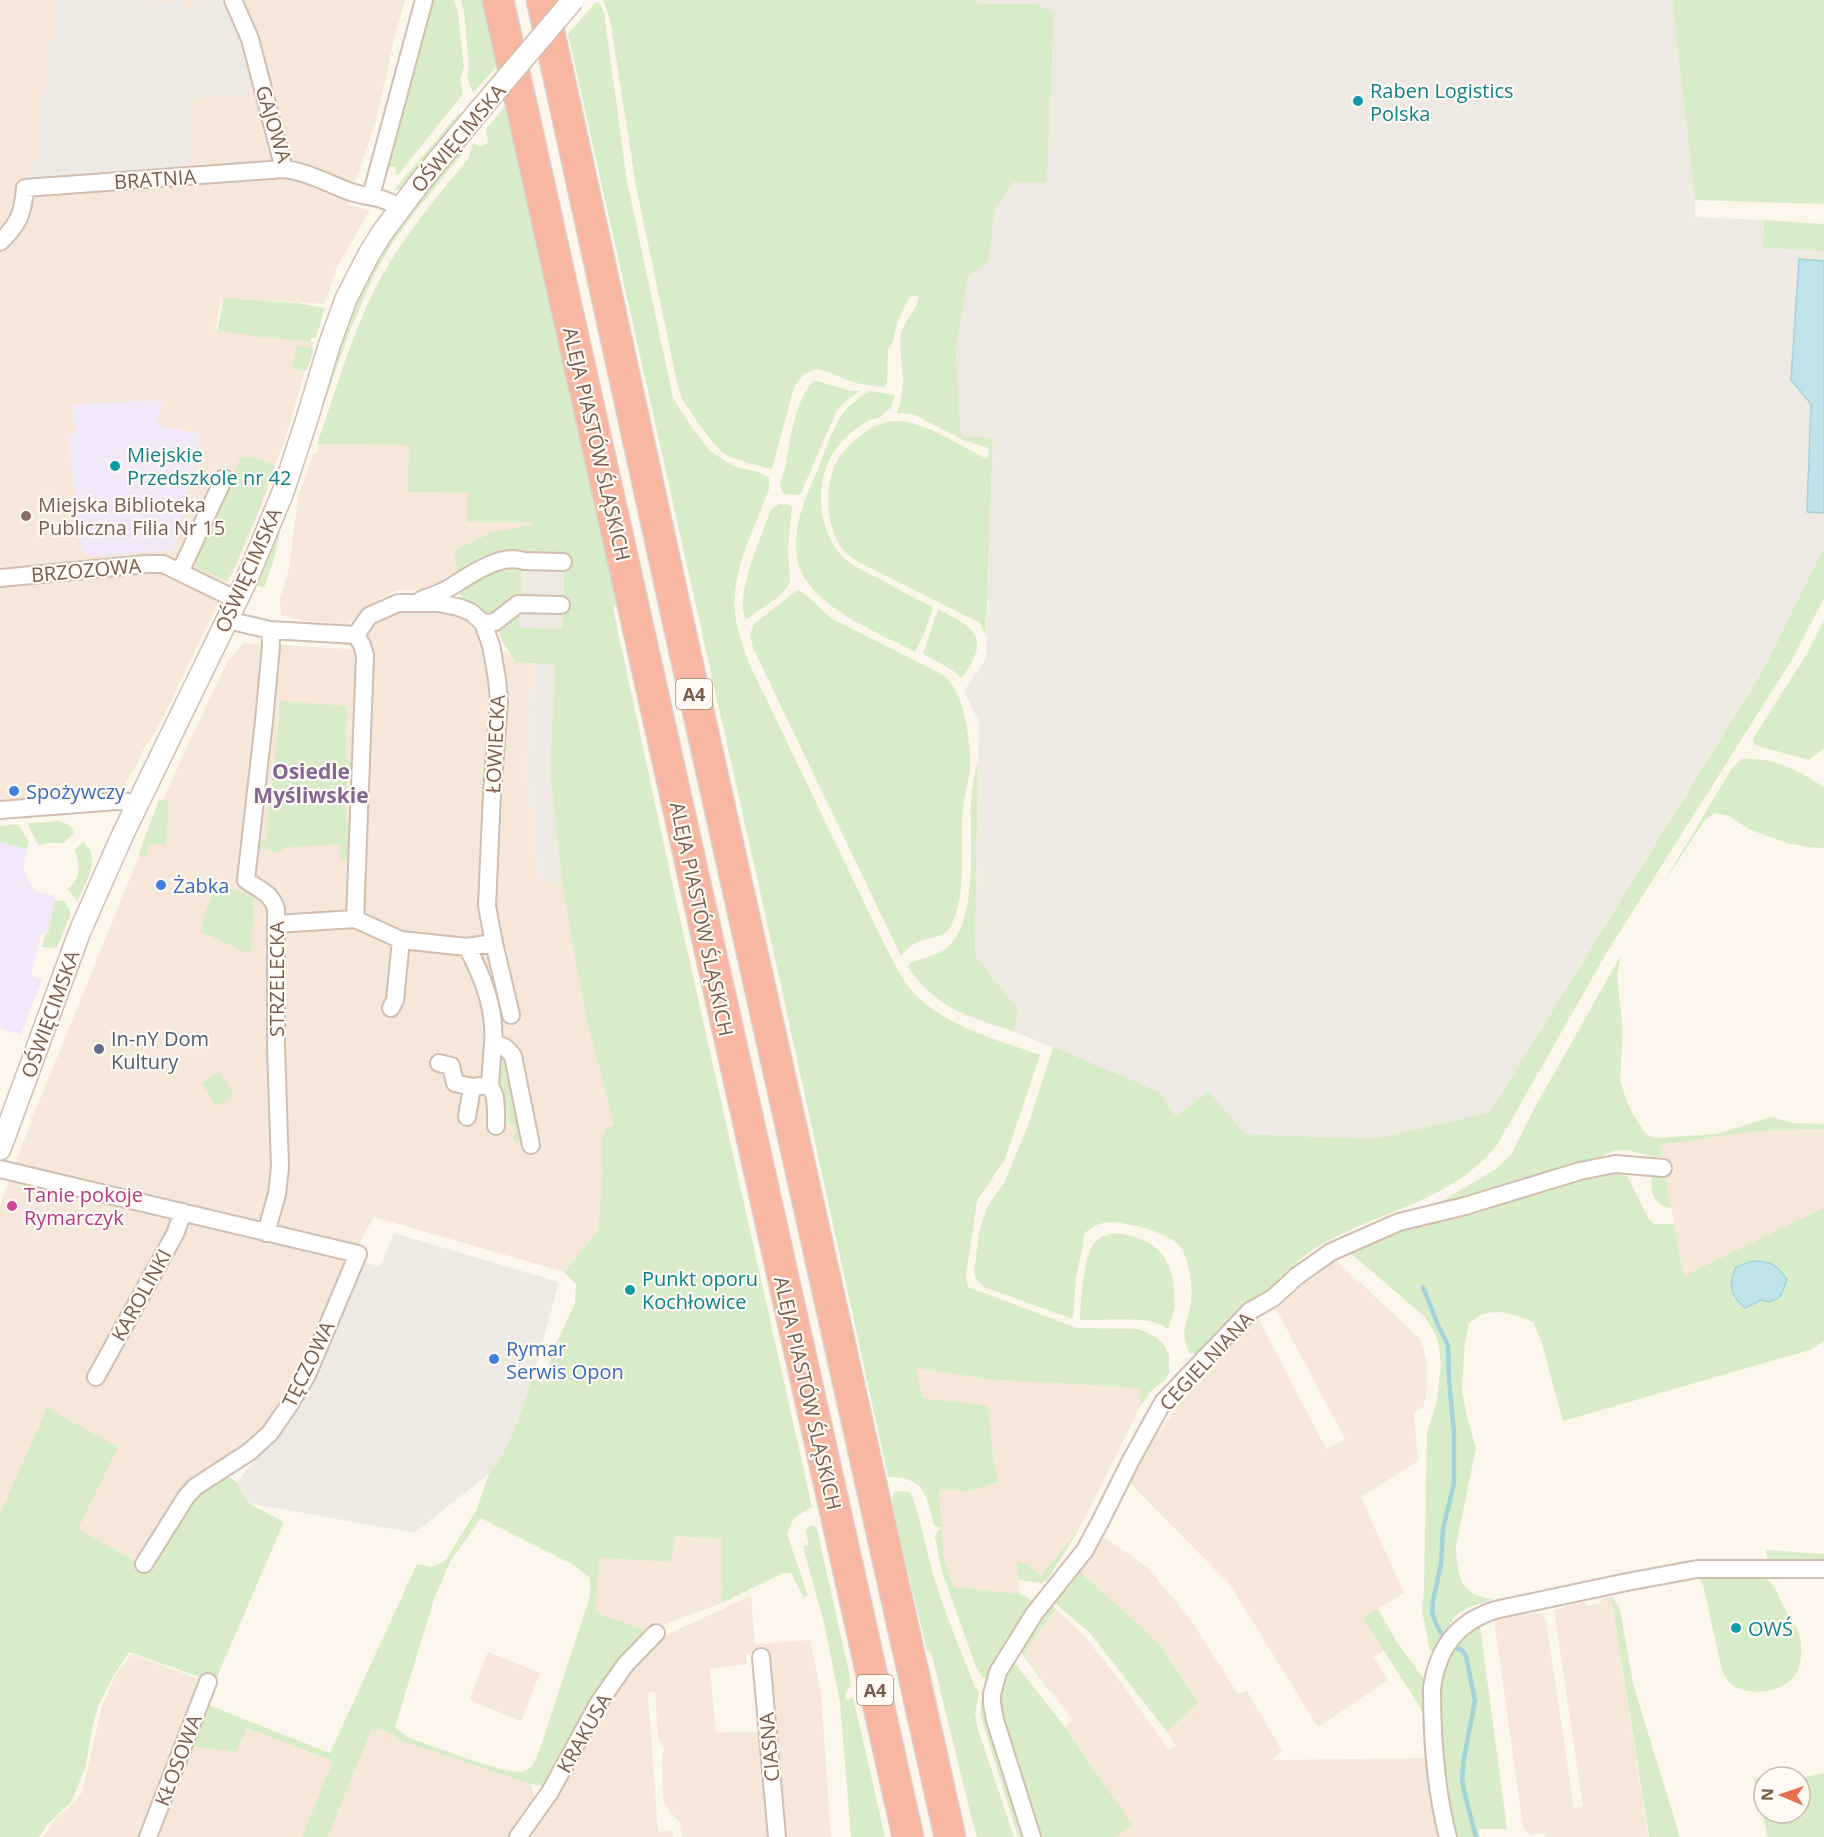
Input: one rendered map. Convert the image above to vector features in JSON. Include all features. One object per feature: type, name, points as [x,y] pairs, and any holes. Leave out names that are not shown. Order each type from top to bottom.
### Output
[{"type":"highway","name":"ALEJA PIASTÓW ŚLĄSKICH","points":[[498,0],[908,1837]]},
{"type":"highway","name":"ALEJA PIASTÓW ŚLĄSKICH","points":[[542,0],[678,621],[950,1837]]},
{"type":"street","name":"GAJOWA","points":[[233,0],[250,39],[284,169],[296,171],[350,191],[389,200],[400,208]]},
{"type":"street","points":[[371,196],[424,0]]},
{"type":"street","name":"OŚWIĘCIMSKA","points":[[0,1149],[80,931],[105,873],[237,600],[283,492],[329,346],[346,300],[369,254],[400,208],[573,0]]},
{"type":"street","name":"BRATNIA","points":[[0,242],[14,229],[24,204],[25,188],[284,169]]},
{"type":"street","points":[[180,572],[224,478]]},
{"type":"street","points":[[418,602],[492,564],[518,559],[563,562]]},
{"type":"street","name":"BRZOZOWA","points":[[0,578],[163,564],[237,600]]},
{"type":"street","points":[[356,635],[369,616],[398,603],[438,603],[458,607],[471,612],[483,623],[495,622],[518,604],[561,605]]},
{"type":"street","points":[[227,620],[270,630],[356,635]]},
{"type":"street","name":"ŁOWIECKA","points":[[483,623],[491,645],[499,701],[487,906],[494,943]]},
{"type":"street","name":"STRZELECKA","points":[[266,1233],[277,1194],[280,1167],[276,1047],[276,909],[268,894],[246,880],[264,721],[271,646],[270,630]]},
{"type":"street","points":[[355,919],[365,655],[356,635]]},
{"type":"street","points":[[0,810],[117,801],[138,805]]},
{"type":"street","points":[[276,924],[355,919],[401,940],[467,947],[494,943],[511,1015]]},
{"type":"street","points":[[391,1008],[395,1000],[401,940]]},
{"type":"street","points":[[467,947],[477,966],[494,1031],[490,1085],[495,1097],[496,1126]]},
{"type":"street","points":[[493,1043],[501,1044],[513,1056],[531,1145]]},
{"type":"street","points":[[439,1063],[451,1066],[455,1083],[472,1087],[490,1085]]},
{"type":"street","points":[[467,1117],[472,1087]]},
{"type":"street","name":"CEGIELNIANA","points":[[1032,1837],[995,1720],[992,1702],[994,1684],[1002,1665],[1034,1614],[1084,1550],[1163,1402],[1250,1311],[1273,1298],[1297,1276],[1331,1252],[1356,1240],[1400,1222],[1465,1206],[1580,1171],[1615,1164],[1663,1168]]},
{"type":"street","points":[[0,1169],[266,1233]]},
{"type":"street","name":"KAROLINKI","points":[[96,1377],[175,1234],[183,1212]]},
{"type":"street","name":"TĘCZOWA","points":[[144,1564],[186,1497],[195,1487],[249,1452],[270,1433],[307,1375],[358,1254],[266,1233]]},
{"type":"street","points":[[1448,1837],[1434,1766],[1432,1688],[1445,1647],[1459,1629],[1476,1616],[1495,1610],[1697,1569],[1824,1569]]},
{"type":"street","name":"KRAKUSA","points":[[518,1837],[550,1792],[598,1704],[625,1665],[656,1633]]},
{"type":"street","name":"CIASNA","points":[[761,1657],[777,1837]]},
{"type":"street","name":"KŁOSOWA","points":[[148,1837],[208,1682]]},
{"type":"shaded area","points":[[0,0],[405,0],[376,121],[348,205],[370,210],[336,269],[325,304],[222,298],[215,329],[313,342],[288,430],[259,512],[235,568],[157,730],[145,746],[134,771],[123,788],[115,793],[0,805]]},
{"type":"shaded area","points":[[56,0],[148,0],[150,7],[186,0],[188,9],[206,0],[221,0],[241,45],[253,94],[191,99],[195,165],[38,178],[33,171]]},
{"type":"shaded area","points":[[972,0],[1672,0],[1695,217],[1764,220],[1763,248],[1824,251],[1824,547],[1764,667],[1490,1112],[1376,1139],[1245,1134],[1209,1091],[1176,1116],[1160,1092],[1013,1031],[1019,1010],[975,956],[979,722],[964,691],[986,659],[993,439],[961,437],[956,350],[968,277],[989,260],[995,208],[1014,182],[1047,183],[1054,13],[1035,4],[983,4]]},
{"type":"shaded area","points":[[162,400],[157,425],[201,434],[174,550],[96,556],[85,554],[80,542],[69,440],[75,432],[72,405]]},
{"type":"shaded area","points":[[319,444],[409,445],[407,492],[468,493],[467,522],[531,522],[531,525],[493,532],[454,550],[457,572],[445,577],[429,592],[397,590],[378,600],[347,624],[306,621],[281,615],[280,599],[289,569],[298,497],[313,454],[317,454]]},
{"type":"shaded area","points":[[565,553],[562,629],[519,628],[520,554]]},
{"type":"shaded area","points":[[458,607],[491,645],[532,664],[527,773],[541,884],[562,882],[585,1015],[614,1125],[601,1140],[602,1181],[598,1231],[564,1272],[374,1217],[344,1270],[283,1401],[266,1424],[237,1451],[186,1483],[135,1561],[77,1529],[47,1408],[0,1514],[0,1205],[34,1114],[150,829],[228,661],[244,643],[350,649],[382,609]]},
{"type":"shaded area","points":[[532,664],[555,664],[550,773],[562,882],[541,885],[527,773]]},
{"type":"shaded area","points":[[0,842],[27,849],[23,869],[35,891],[56,896],[48,934],[41,934],[31,976],[42,979],[21,1035],[0,1028]]},
{"type":"shaded area","points":[[1824,1129],[1824,1208],[1684,1277],[1660,1145],[1757,1131]]},
{"type":"shaded area","points":[[394,1233],[559,1282],[532,1380],[504,1452],[489,1474],[414,1533],[248,1503],[237,1483],[270,1439],[330,1335],[365,1262],[380,1267]]},
{"type":"shaded area","points":[[1336,1260],[1421,1340],[1427,1361],[1427,1391],[1423,1408],[1414,1412],[1418,1461],[1361,1497],[1404,1593],[1363,1618],[1385,1650],[1374,1657],[1388,1680],[1318,1727],[1230,1585],[1129,1482],[1157,1433],[1203,1375],[1257,1316],[1326,1449],[1345,1439],[1274,1305]]},
{"type":"shaded area","points":[[915,1368],[986,1379],[1139,1388],[1141,1405],[1078,1531],[1040,1576],[1030,1566],[1017,1562],[1020,1596],[954,1587],[944,1559],[939,1488],[966,1491],[999,1481],[994,1463],[988,1407],[922,1398]]},
{"type":"shaded area","points":[[675,1536],[721,1539],[722,1603],[647,1631],[595,1612],[600,1558],[671,1562]]},
{"type":"shaded area","points":[[1104,1537],[1148,1568],[1190,1619],[1238,1694],[1247,1691],[1282,1751],[1272,1760],[1427,1758],[1445,1837],[1116,1837],[1133,1826],[1065,1727],[1073,1720],[1026,1657],[1025,1652],[1056,1609],[1086,1638],[1169,1750],[1176,1746],[1167,1732],[1198,1703],[1160,1644],[1079,1571]]},
{"type":"shaded area","points":[[1611,1595],[1648,1837],[1545,1837],[1544,1833],[1531,1835],[1523,1827],[1494,1620],[1537,1613],[1542,1614],[1546,1620],[1574,1808],[1583,1807],[1554,1610],[1583,1602],[1587,1605],[1599,1603],[1603,1598]]},
{"type":"shaded area","points":[[751,1596],[755,1644],[810,1640],[821,1692],[831,1837],[781,1837],[764,1651],[746,1654],[747,1664],[710,1669],[716,1733],[763,1731],[774,1837],[682,1837],[679,1820],[672,1815],[663,1801],[662,1756],[664,1749],[658,1738],[655,1692],[648,1693],[658,1832],[673,1830],[673,1837],[528,1837],[551,1805],[600,1714],[645,1651],[670,1633]]},
{"type":"shaded area","points":[[488,1652],[540,1673],[521,1721],[469,1700]]},
{"type":"shaded area","points":[[131,1654],[201,1680],[139,1837],[43,1837],[57,1817],[76,1801],[82,1792],[102,1706],[115,1676]]},
{"type":"shaded area","points":[[246,1728],[333,1761],[302,1837],[154,1837],[187,1745]]},
{"type":"shaded area","points":[[383,1729],[402,1741],[531,1784],[535,1798],[528,1812],[508,1837],[328,1837],[371,1731]]},
{"type":"green space","points":[[434,0],[454,0],[458,13],[464,67],[460,79],[463,94],[398,175],[395,174],[396,167],[387,167]]},
{"type":"green space","points":[[461,0],[482,0],[496,67],[473,93],[467,76],[469,67]]},
{"type":"green space","points":[[603,0],[972,0],[983,4],[1035,4],[1054,12],[1047,183],[1014,182],[995,208],[989,260],[968,277],[956,350],[961,437],[993,438],[986,636],[980,623],[855,560],[840,547],[831,522],[829,485],[837,462],[853,442],[877,425],[893,421],[916,424],[941,434],[987,459],[988,448],[963,440],[913,414],[897,413],[903,382],[901,335],[919,297],[914,295],[909,298],[897,323],[893,342],[888,350],[887,384],[883,387],[855,383],[823,370],[816,369],[804,374],[794,387],[772,469],[727,455],[703,430],[683,400],[674,368],[636,186],[610,19]]},
{"type":"green space","points":[[1672,0],[1824,0],[1824,204],[1695,200]]},
{"type":"green space","points":[[596,2],[600,4],[604,12],[627,181],[673,398],[710,451],[733,466],[758,472],[769,478],[769,489],[751,533],[741,565],[735,596],[737,624],[748,661],[885,946],[906,983],[917,997],[948,1019],[986,1036],[1040,1055],[1005,1159],[977,1201],[966,1275],[968,1287],[1077,1328],[1139,1329],[1156,1337],[1164,1345],[1169,1355],[1169,1372],[1166,1379],[1151,1391],[1141,1405],[1139,1388],[986,1379],[916,1368],[922,1398],[988,1406],[994,1463],[999,1481],[966,1491],[939,1489],[944,1559],[954,1587],[1021,1594],[1032,1601],[1031,1607],[990,1678],[982,1677],[976,1667],[942,1572],[935,1537],[941,1528],[934,1525],[926,1496],[917,1484],[910,1480],[888,1477],[780,981],[568,34]]},
{"type":"green space","points":[[506,105],[618,602],[613,608],[675,896],[812,1507],[794,1518],[787,1534],[808,1595],[804,1598],[791,1573],[783,1573],[722,1603],[721,1539],[675,1536],[671,1562],[600,1558],[595,1612],[647,1631],[547,1787],[531,1784],[402,1741],[383,1729],[371,1731],[328,1837],[302,1837],[333,1761],[247,1728],[236,1752],[187,1745],[206,1704],[330,1753],[417,1564],[431,1567],[445,1561],[476,1511],[489,1474],[504,1452],[514,1430],[532,1380],[547,1376],[551,1355],[575,1303],[576,1284],[564,1272],[598,1231],[602,1181],[601,1140],[607,1128],[614,1125],[585,1014],[562,882],[550,773],[555,665],[516,662],[499,634],[499,625],[520,613],[519,628],[562,629],[565,553],[536,553],[510,557],[457,572],[454,550],[493,532],[531,525],[531,522],[467,522],[467,493],[407,492],[409,445],[317,444],[352,343],[386,268],[431,204],[468,159],[473,143],[480,147],[488,143],[486,129]],"holes":[[[481,1518],[575,1566],[590,1578],[590,1596],[540,1749],[530,1768],[516,1772],[486,1765],[409,1738],[395,1727],[435,1596],[451,1560]]]},
{"type":"green space","points":[[467,111],[403,190],[394,190],[458,114]]},
{"type":"green space","points":[[466,139],[463,153],[412,216],[374,275],[349,333],[318,421],[314,424],[342,330],[384,244]]},
{"type":"green space","points":[[1764,220],[1824,224],[1824,251],[1763,248]]},
{"type":"green space","points":[[223,298],[297,303],[325,308],[316,338],[311,338],[310,342],[264,338],[218,330]]},
{"type":"green space","points":[[296,345],[314,348],[307,371],[292,369]]},
{"type":"green space","points":[[817,381],[851,391],[860,391],[836,412],[801,493],[799,495],[784,494],[780,486],[794,421],[806,391],[812,382]]},
{"type":"green space","points":[[871,391],[895,395],[891,408],[855,429],[835,450],[824,474],[821,488],[823,518],[833,545],[848,561],[933,607],[915,652],[850,619],[820,597],[809,585],[798,564],[796,549],[801,512],[832,432],[848,407]]},
{"type":"green space","points":[[241,457],[252,457],[275,465],[258,512],[231,574],[228,580],[225,580],[196,568],[193,561]]},
{"type":"green space","points":[[779,504],[792,507],[788,549],[790,582],[777,598],[746,619],[743,596],[746,581],[771,509]]},
{"type":"green space","points":[[277,531],[280,532],[273,563],[264,588],[254,584]]},
{"type":"green space","points":[[1824,547],[1824,598],[1793,658],[1607,952],[1497,1145],[1479,1164],[1438,1192],[1346,1232],[1314,1249],[1270,1291],[1252,1300],[1203,1352],[1195,1354],[1189,1352],[1184,1333],[1191,1296],[1191,1281],[1185,1255],[1178,1244],[1154,1231],[1109,1222],[1093,1227],[1084,1234],[1076,1279],[1073,1317],[1070,1318],[984,1287],[977,1280],[974,1274],[979,1232],[986,1210],[1004,1183],[1028,1126],[1053,1047],[1160,1092],[1176,1116],[1209,1091],[1245,1134],[1376,1139],[1490,1112],[1764,668]]},
{"type":"green space","points":[[497,567],[521,567],[521,595],[518,595],[518,599],[502,612],[486,615],[466,603],[461,596],[461,588]]},
{"type":"green space","points":[[797,590],[831,618],[945,676],[957,693],[964,712],[970,761],[963,808],[959,904],[955,918],[946,933],[917,943],[901,956],[753,648],[750,634],[754,624]]},
{"type":"green space","points":[[938,609],[962,622],[975,636],[976,653],[962,678],[923,654]]},
{"type":"green space","points":[[1824,620],[1824,748],[1809,760],[1754,745],[1753,739],[1806,655]]},
{"type":"green space","points":[[281,701],[347,706],[345,760],[355,761],[354,770],[347,771],[346,820],[349,824],[347,860],[341,860],[339,844],[283,848],[282,852],[262,849],[257,851],[254,840],[266,841]]},
{"type":"green space","points":[[1742,759],[1764,760],[1786,766],[1824,788],[1824,848],[1787,843],[1748,829],[1730,816],[1715,813],[1705,820],[1661,887],[1732,768]]},
{"type":"green space","points":[[978,760],[975,956],[1019,1010],[1013,1031],[981,1021],[942,1002],[930,993],[908,967],[910,963],[945,950],[958,934],[964,918],[970,878],[971,800]]},
{"type":"green space","points":[[159,800],[166,800],[169,804],[166,845],[147,844],[147,856],[138,855]]},
{"type":"green space","points":[[59,821],[74,830],[73,834],[64,843],[47,843],[39,846],[29,823]]},
{"type":"green space","points":[[18,824],[29,842],[27,849],[0,842],[0,826]]},
{"type":"green space","points":[[83,842],[92,856],[92,863],[88,879],[77,901],[68,889],[77,876],[79,866],[74,850]]},
{"type":"green space","points":[[218,884],[251,896],[254,903],[251,950],[247,953],[201,932],[204,915]]},
{"type":"green space","points":[[55,900],[64,901],[70,910],[70,916],[57,947],[42,947],[45,934],[48,934]]},
{"type":"green space","points":[[1621,955],[1617,975],[1623,1031],[1620,1080],[1627,1102],[1646,1134],[1654,1138],[1717,1134],[1771,1117],[1794,1123],[1824,1124],[1824,1129],[1757,1131],[1660,1145],[1662,1157],[1627,1150],[1615,1151],[1593,1161],[1425,1211],[1496,1169],[1511,1155],[1535,1107]]},
{"type":"green space","points":[[501,1055],[506,1058],[526,1142],[514,1142],[515,1125],[508,1124],[507,1109],[498,1075]]},
{"type":"green space","points":[[219,1072],[234,1095],[217,1106],[201,1084]]},
{"type":"green space","points":[[1599,1171],[1627,1176],[1648,1218],[1654,1224],[1674,1224],[1684,1276],[1824,1208],[1824,1341],[1810,1350],[1563,1421],[1541,1340],[1533,1322],[1514,1315],[1494,1312],[1481,1315],[1469,1323],[1465,1342],[1462,1389],[1476,1448],[1456,1546],[1459,1575],[1467,1589],[1474,1594],[1494,1599],[1467,1608],[1454,1617],[1435,1650],[1430,1650],[1422,1611],[1427,1433],[1437,1400],[1441,1364],[1439,1346],[1435,1333],[1425,1317],[1348,1251],[1390,1232]]},
{"type":"green space","points":[[1652,1177],[1666,1179],[1671,1208],[1657,1201],[1652,1193]]},
{"type":"green space","points":[[1114,1233],[1148,1242],[1163,1255],[1172,1275],[1175,1302],[1168,1329],[1150,1321],[1080,1320],[1088,1256],[1096,1241]]},
{"type":"green space","points":[[47,1408],[118,1447],[78,1529],[135,1561],[139,1566],[190,1500],[223,1472],[237,1483],[248,1503],[284,1522],[216,1679],[203,1674],[202,1678],[129,1652],[98,1706],[85,1769],[71,1802],[48,1824],[39,1837],[0,1837],[0,1514]]},
{"type":"green space","points":[[910,1492],[950,1624],[979,1692],[975,1713],[977,1726],[1014,1837],[977,1837],[931,1652],[927,1651],[892,1505],[893,1493]]},
{"type":"green space","points":[[811,1526],[817,1529],[850,1677],[851,1685],[845,1694],[847,1700],[853,1697],[885,1837],[851,1837],[840,1702],[824,1623],[803,1546],[809,1545],[806,1532]]},
{"type":"green space","points":[[1078,1531],[1047,1580],[1043,1583],[1018,1580],[1017,1561],[1030,1566],[1040,1576]]},
{"type":"green space","points":[[1766,1550],[1824,1554],[1824,1561],[1768,1560]]},
{"type":"green space","points":[[1079,1571],[1160,1644],[1198,1703],[1167,1732],[1090,1633],[1055,1603]]},
{"type":"green space","points":[[1756,1576],[1772,1584],[1797,1628],[1801,1642],[1798,1670],[1786,1683],[1778,1688],[1759,1692],[1740,1689],[1727,1680],[1722,1670],[1703,1585],[1699,1579]]},
{"type":"green space","points":[[1611,1595],[1620,1609],[1633,1684],[1680,1837],[1649,1837]]},
{"type":"green space","points":[[1052,1606],[1056,1609],[1025,1652],[1026,1657],[1073,1721],[1022,1654],[1022,1647]]},
{"type":"green space","points":[[1378,1609],[1398,1644],[1425,1680],[1423,1712],[1363,1618]]},
{"type":"green space","points":[[1480,1626],[1507,1829],[1479,1829],[1480,1837],[1457,1837],[1447,1792],[1440,1738],[1442,1684],[1448,1661],[1458,1642],[1465,1634]]},
{"type":"green space","points":[[1010,1661],[1014,1662],[1065,1727],[1133,1826],[1116,1837],[1038,1837],[1000,1709],[1000,1691]]},
{"type":"green space","points":[[981,1700],[1024,1837],[1018,1837],[980,1714]]},
{"type":"green space","points":[[1824,1773],[1824,1837],[1768,1837],[1765,1825],[1812,1825],[1812,1776]]},
{"type":"water","points":[[1799,259],[1824,261],[1824,513],[1807,512],[1811,404],[1791,380]]},
{"type":"water","points":[[1752,1261],[1772,1264],[1787,1280],[1780,1297],[1769,1302],[1761,1300],[1745,1308],[1733,1294],[1731,1284],[1736,1267]]},
{"type":"waterway","points":[[1423,1287],[1448,1345],[1454,1432],[1454,1483],[1443,1529],[1441,1564],[1432,1612],[1441,1633]]},
{"type":"waterway","points":[[1456,1648],[1462,1650],[1466,1656],[1475,1701],[1462,1779],[1476,1837]]},
{"type":"place","name":"Raben Logistics Polska","points":[[1358,101]]},
{"type":"place","name":"Miejskie Przedszkole nr 42","points":[[115,466]]},
{"type":"place","name":"Miejska Biblioteka Publiczna Filia Nr 15","points":[[26,516]]},
{"type":"place","name":"Spożywczy","points":[[14,791]]},
{"type":"place","name":"Żabka","points":[[161,885]]},
{"type":"place","name":"In-nY Dom Kultury","points":[[99,1049]]},
{"type":"place","name":"Tanie pokoje Rymarczyk","points":[[12,1206]]},
{"type":"place","name":"Punkt oporu Kochłowice","points":[[630,1290]]},
{"type":"place","name":"Rymar Serwis Opon","points":[[494,1359]]},
{"type":"place","name":"OWŚ","points":[[1736,1628]]},
{"type":"district","name":"Osiedle Myśliwskie","points":[[311,783]]}]
